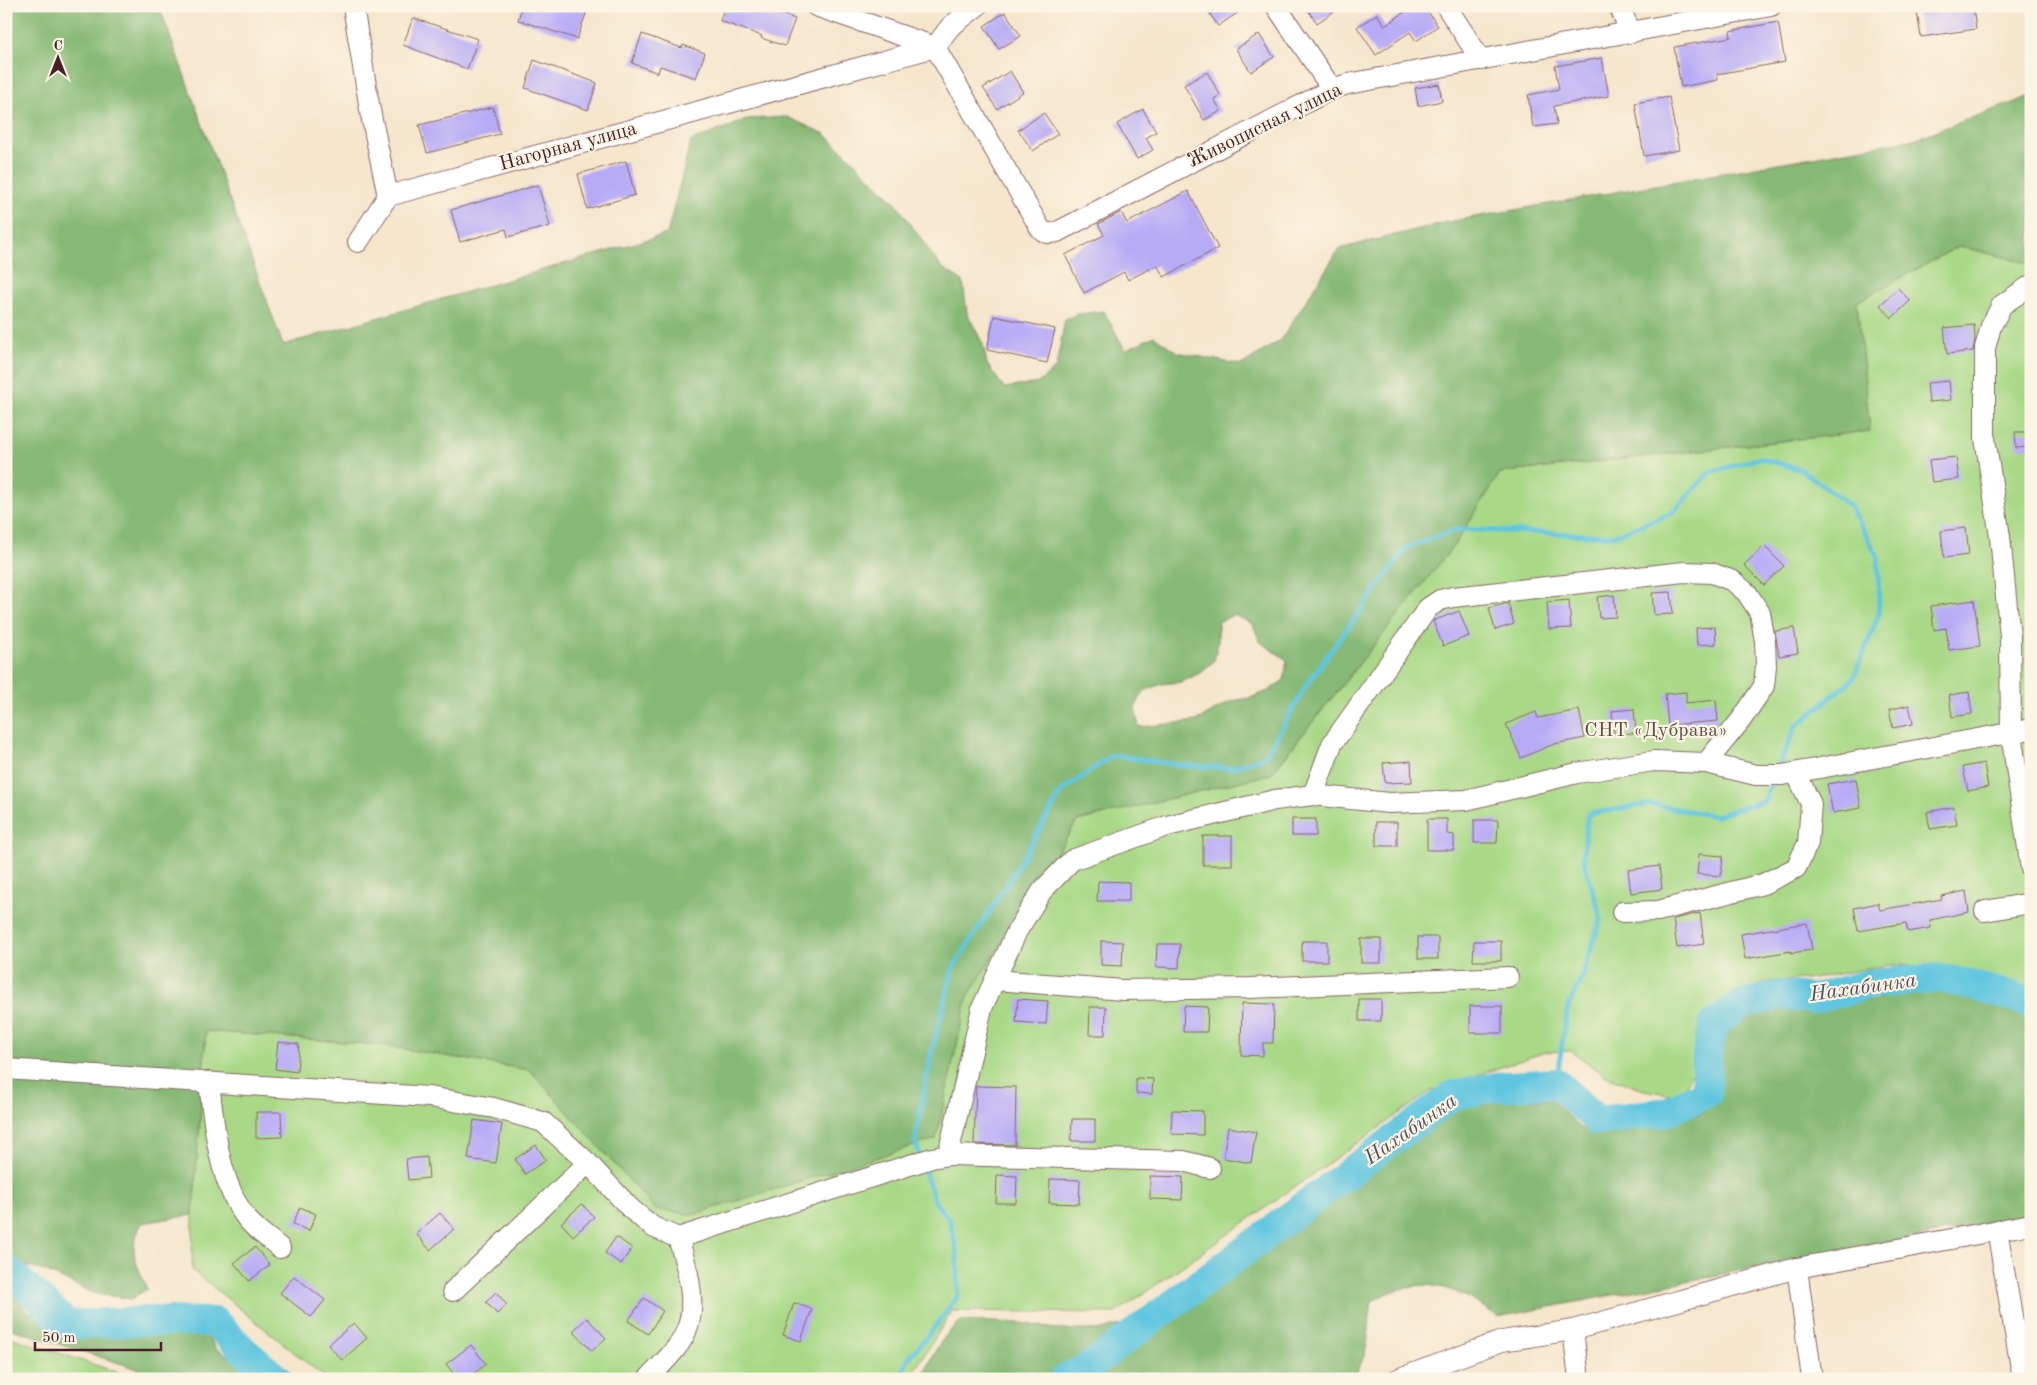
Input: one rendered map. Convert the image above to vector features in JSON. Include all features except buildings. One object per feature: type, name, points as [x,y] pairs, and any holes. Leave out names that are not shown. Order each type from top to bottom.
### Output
[{"type":"street","points":[[353,6],[370,110],[388,196],[358,242]]},
{"type":"street","points":[[816,6],[934,47],[950,27],[977,6]]},
{"type":"street","points":[[1276,6],[1332,89]]},
{"type":"street","points":[[1446,6],[1480,60]]},
{"type":"street","points":[[1619,6],[1631,33]]},
{"type":"street","name":"Живописная улица","points":[[934,47],[1040,228],[1049,234],[1057,232],[1332,89],[1348,84],[1771,6]]},
{"type":"street","name":"Нагорная улица","points":[[388,196],[934,47]]},
{"type":"street","points":[[2031,285],[2002,305],[1991,326],[1985,348],[1985,438],[2000,537],[2010,637],[2011,733],[2031,869]]},
{"type":"street","points":[[1313,795],[1332,744],[1428,608],[1440,600],[1684,572],[1712,573],[1733,581],[1747,593],[1760,613],[1765,641],[1766,666],[1764,686],[1741,720],[1706,764]]},
{"type":"street","points":[[940,1156],[982,1008],[1017,931],[1042,891],[1072,860],[1167,826],[1276,800],[1313,795],[1389,803],[1466,800],[1578,773],[1654,761],[1706,764],[1756,775],[1789,774],[2031,729]]},
{"type":"street","points":[[1622,912],[1658,911],[1763,884],[1796,868],[1808,843],[1811,804],[1789,774]]},
{"type":"street","points":[[1985,911],[2031,903]]},
{"type":"street","points":[[995,980],[1123,990],[1251,988],[1508,977]]},
{"type":"street","points":[[6,1069],[429,1097],[494,1108],[543,1122],[588,1163],[631,1209],[653,1228],[678,1238],[940,1156],[1183,1161],[1210,1168]]},
{"type":"street","points":[[209,1082],[214,1130],[227,1183],[248,1220],[280,1248]]},
{"type":"street","points":[[453,1291],[588,1163]]},
{"type":"street","points":[[1398,1379],[1502,1341],[1573,1330],[1797,1268],[2031,1224]]},
{"type":"street","points":[[1997,1230],[2023,1379]]},
{"type":"street","points":[[648,1379],[678,1345],[688,1326],[690,1302],[687,1267],[678,1238]]},
{"type":"street","points":[[1797,1268],[1812,1379]]},
{"type":"street","points":[[1573,1330],[1578,1379]]},
{"type":"green space","points":[[6,6],[159,6],[283,345],[667,234],[691,141],[749,119],[787,117],[825,134],[894,201],[941,267],[963,281],[967,313],[983,344],[987,364],[1004,388],[1038,383],[1056,368],[1065,319],[1078,314],[1104,311],[1125,350],[1154,336],[1177,352],[1241,365],[1281,340],[1339,249],[1447,222],[1914,139],[2031,96],[2031,264],[1959,246],[1857,302],[1870,431],[1500,473],[1455,544],[1271,774],[1077,821],[967,998],[936,1139],[692,1215],[655,1209],[530,1070],[380,1045],[206,1031],[193,1215],[142,1223],[137,1233],[134,1249],[147,1289],[131,1299],[93,1293],[45,1271],[6,1262]],"holes":[[[1234,615],[1253,624],[1260,642],[1287,660],[1284,680],[1268,691],[1250,698],[1231,701],[1197,721],[1139,727],[1135,708],[1144,691],[1162,684],[1181,682],[1200,673],[1214,661],[1218,641],[1218,622]]]},
{"type":"green space","name":"СНТ «Дубрава»","points":[[1959,246],[2031,264],[2031,991],[1947,967],[1888,965],[1815,978],[1765,982],[1723,1005],[1696,1034],[1695,1067],[1681,1096],[1644,1090],[1606,1076],[1571,1051],[1545,1052],[1431,1091],[1116,1313],[952,1311],[909,1379],[327,1379],[192,1270],[193,1215],[206,1031],[380,1045],[530,1070],[655,1209],[936,1139],[967,998],[1077,821],[1271,774],[1455,544],[1500,473],[1870,431],[1856,302]]},
{"type":"green space","points":[[1914,988],[1935,989],[1953,993],[2021,1012],[2031,1017],[2031,1215],[1498,1317],[1467,1297],[1452,1290],[1438,1286],[1423,1285],[1407,1287],[1390,1292],[1372,1301],[1366,1349],[1355,1379],[921,1379],[942,1340],[961,1321],[1022,1323],[1061,1330],[1102,1330],[1179,1309],[1304,1219],[1429,1120],[1473,1098],[1493,1095],[1512,1099],[1552,1100],[1581,1128],[1602,1133],[1623,1133],[1699,1114],[1717,1103],[1720,1084],[1719,1048],[1725,1030],[1740,1018],[1779,1009],[1875,1000]]},
{"type":"green space","points":[[6,1284],[26,1311],[77,1329],[165,1325],[207,1333],[216,1349],[265,1379],[169,1379],[6,1327]]},
{"type":"green space","points":[[6,1336],[138,1379],[6,1379]]},
{"type":"waterway","points":[[921,1158],[915,1142],[930,1059],[953,968],[1011,878],[1062,791],[1113,755],[1178,765],[1231,768],[1266,756],[1307,684],[1406,548],[1458,529],[1613,536],[1672,513],[1710,472],[1760,458],[1802,470],[1850,506],[1878,557],[1879,614],[1853,679],[1796,726],[1777,770]]},
{"type":"waterway","points":[[1556,1083],[1568,1006],[1583,975],[1601,918],[1583,857],[1588,814],[1650,804],[1716,816],[1764,801],[1773,780]]},
{"type":"waterway","name":"Нахабинка","points":[[1064,1379],[1086,1369],[1453,1095],[1495,1087],[1556,1083],[1598,1121],[1666,1112],[1707,1093],[1707,1054],[1714,1024],[1742,1004],[1781,995],[1814,999],[1870,984],[1942,978],[2012,996],[2031,1004]]},
{"type":"waterway","points":[[899,1379],[908,1359],[958,1296],[957,1253],[950,1220],[935,1202],[923,1166]]},
{"type":"waterway","name":"Нахабинка","points":[[6,1269],[68,1325],[149,1321],[215,1322],[245,1352],[277,1379]]}]
